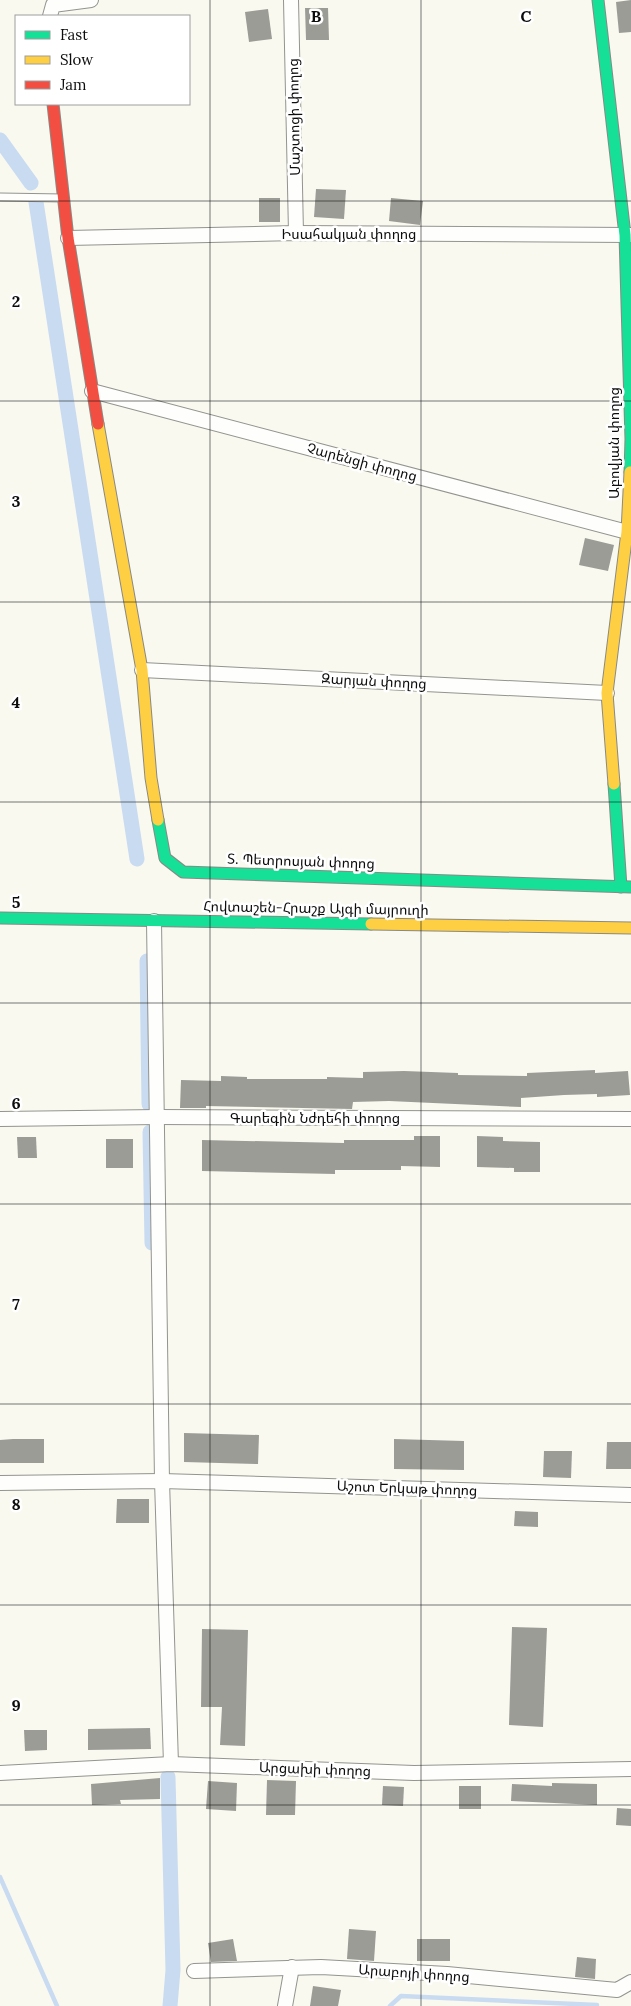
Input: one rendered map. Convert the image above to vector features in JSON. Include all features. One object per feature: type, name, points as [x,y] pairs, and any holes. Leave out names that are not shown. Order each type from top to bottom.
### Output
[{"type":"street","points":[[51,10],[91,0]]},
{"type":"street","name":"Մաշտոցի փողոց","points":[[291,0],[296,233]]},
{"type":"street","name":"Աբովյան փողոց","points":[[598,0],[628,235],[631,439],[629,532],[607,693],[626,887]]},
{"type":"street","name":"Տ. Պետրոսյան փողոց","points":[[52,105],[68,238],[92,392],[142,670],[151,778],[162,851],[170,864],[184,872],[626,887]]},
{"type":"street","name":"Իսահակյան փողոց","points":[[68,238],[296,233],[628,235]]},
{"type":"street","name":"Չարենցի փողոց","points":[[92,392],[629,532]]},
{"type":"street","name":"Զարյան փողոց","points":[[142,670],[607,693]]},
{"type":"street","name":"Հովտաշեն-Հրաշք Այգի մայրուղի","points":[[0,918],[631,928]]},
{"type":"street","points":[[154,921],[162,1481],[171,1764]]},
{"type":"street","name":"Գարեգին Նժդեհի փողոց","points":[[0,1119],[158,1117],[631,1119]]},
{"type":"street","points":[[0,1483],[162,1481]]},
{"type":"street","name":"Աշոտ Երկաթ փողոց","points":[[162,1481],[631,1494]]},
{"type":"street","name":"Արցախի փողոց","points":[[0,1773],[171,1764],[414,1773],[631,1769]]},
{"type":"street","points":[[285,2006],[292,1967]]},
{"type":"street","name":"Արաբոյի փողոց","points":[[194,1971],[292,1967],[447,1974],[617,1990],[631,1982]]},
{"type":"lane","points":[[0,198],[63,198]]},
{"type":"building","points":[[631,0],[631,32],[619,33],[616,2]]},
{"type":"building","points":[[305,8],[328,8],[329,40],[306,40]]},
{"type":"building","points":[[268,9],[272,39],[249,42],[245,12]]},
{"type":"building","points":[[316,189],[346,190],[344,219],[314,217]]},
{"type":"building","points":[[259,198],[280,198],[280,222],[259,222]]},
{"type":"building","points":[[391,198],[423,201],[420,225],[389,221]]},
{"type":"building","points":[[585,538],[614,545],[608,571],[579,565]]},
{"type":"building","points":[[595,1070],[595,1073],[628,1071],[630,1095],[597,1097],[597,1094],[521,1098],[521,1107],[389,1101],[353,1102],[352,1109],[206,1106],[206,1108],[180,1108],[181,1080],[221,1081],[221,1076],[247,1077],[247,1079],[327,1079],[327,1077],[363,1078],[363,1072],[404,1071],[458,1073],[458,1075],[527,1076],[527,1073]]},
{"type":"building","points":[[414,1136],[440,1136],[440,1167],[401,1166],[401,1170],[335,1170],[335,1174],[202,1171],[202,1140],[344,1143],[344,1140],[414,1140]]},
{"type":"building","points":[[477,1136],[503,1137],[503,1141],[540,1142],[540,1172],[514,1172],[514,1168],[477,1167]]},
{"type":"building","points":[[17,1137],[36,1137],[37,1158],[18,1158]]},
{"type":"building","points":[[106,1139],[133,1139],[133,1168],[106,1168]]},
{"type":"building","points":[[184,1433],[259,1435],[258,1464],[184,1462]]},
{"type":"building","points":[[44,1439],[44,1463],[0,1463],[0,1440]]},
{"type":"building","points":[[394,1439],[464,1441],[464,1470],[394,1469]]},
{"type":"building","points":[[607,1442],[631,1442],[631,1469],[606,1469]]},
{"type":"building","points":[[544,1451],[572,1451],[571,1478],[543,1477]]},
{"type":"building","points":[[117,1499],[149,1499],[149,1523],[116,1523]]},
{"type":"building","points":[[515,1511],[538,1512],[538,1527],[514,1526]]},
{"type":"building","points":[[512,1627],[547,1628],[543,1727],[509,1725]]},
{"type":"building","points":[[202,1629],[248,1630],[245,1746],[220,1745],[222,1707],[201,1707]]},
{"type":"building","points":[[150,1728],[151,1749],[88,1750],[88,1729]]},
{"type":"building","points":[[24,1730],[47,1730],[47,1750],[25,1751]]},
{"type":"building","points":[[160,1778],[160,1799],[120,1800],[121,1804],[92,1805],[91,1784]]},
{"type":"building","points":[[267,1780],[296,1781],[295,1815],[266,1815]]},
{"type":"building","points":[[208,1781],[237,1783],[236,1811],[206,1809]]},
{"type":"building","points":[[552,1783],[597,1784],[597,1805],[511,1801],[512,1784],[552,1786]]},
{"type":"building","points":[[383,1786],[404,1787],[403,1806],[382,1805]]},
{"type":"building","points":[[459,1786],[481,1786],[481,1809],[459,1809]]},
{"type":"building","points":[[617,1808],[631,1809],[631,1826],[616,1825]]},
{"type":"building","points":[[349,1929],[376,1931],[374,1961],[347,1959]]},
{"type":"building","points":[[233,1939],[237,1961],[211,1962],[208,1943]]},
{"type":"building","points":[[417,1939],[450,1939],[450,1961],[417,1961]]},
{"type":"building","points":[[577,1957],[596,1959],[595,1979],[575,1977]]},
{"type":"building","points":[[313,1986],[341,1990],[338,2006],[310,2006]]},
{"type":"waterway","points":[[0,140],[31,183]]},
{"type":"waterway","points":[[36,202],[137,859]]},
{"type":"waterway","points":[[147,961],[149,1104]]},
{"type":"waterway","points":[[150,1132],[152,1243]]},
{"type":"waterway","points":[[168,1777],[173,1970],[170,2006]]},
{"type":"waterway","points":[[0,1877],[57,2006]]},
{"type":"waterway","points":[[390,2006],[401,1996],[597,2005]]},
{"type":"traffic: fast","points":[[598,0],[625,235],[631,439],[630,472]]},
{"type":"traffic: fast","points":[[614,784],[621,887]]},
{"type":"traffic: fast","points":[[158,820],[165,858],[183,872],[631,887]]},
{"type":"traffic: fast","points":[[0,918],[371,924]]},
{"type":"traffic: slow","points":[[98,424],[142,670],[151,778],[158,820]]},
{"type":"traffic: slow","points":[[614,784],[607,693],[627,532],[630,472]]},
{"type":"traffic: slow","points":[[371,924],[631,928]]},
{"type":"traffic: jam","points":[[53,105],[68,238],[98,424]]}]
